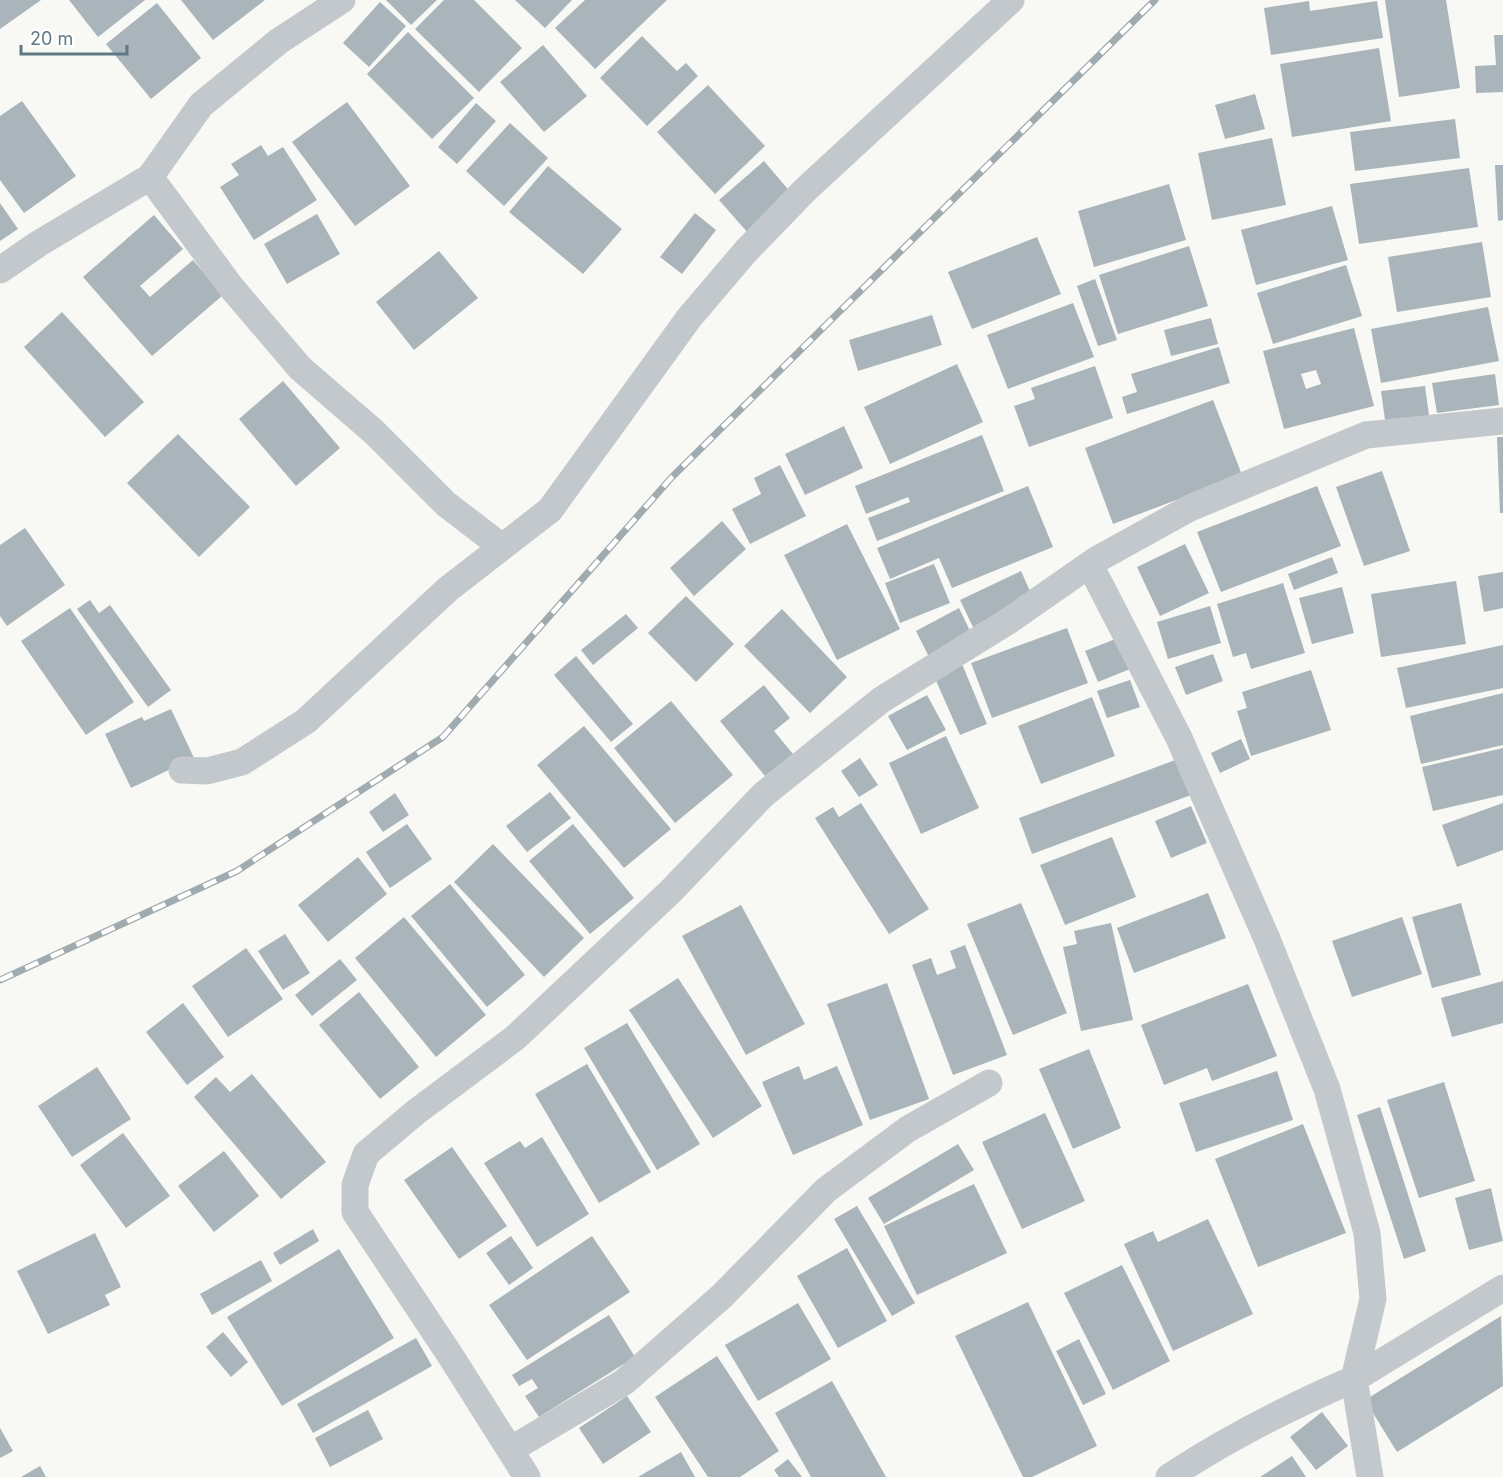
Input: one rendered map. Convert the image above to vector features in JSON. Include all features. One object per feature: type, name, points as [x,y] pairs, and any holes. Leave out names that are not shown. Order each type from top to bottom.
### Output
[{"type":"street","points":[[0,270],[38,244],[150,177],[201,105],[279,41],[342,0]]},
{"type":"street","points":[[182,770],[207,771],[242,762],[306,722],[448,589],[550,510],[689,318],[746,251],[806,190],[1011,0]]},
{"type":"street","points":[[150,177],[231,287],[300,369],[374,432],[446,504],[502,547]]},
{"type":"street","points":[[527,1477],[355,1212],[355,1185],[366,1154],[416,1112],[516,1037],[670,892],[763,795],[881,700],[1010,620],[1096,560],[1190,508],[1366,435],[1503,421]]},
{"type":"street","points":[[1090,566],[1179,738],[1268,939],[1327,1089],[1368,1244],[1373,1299],[1354,1379],[1370,1477]]},
{"type":"street","points":[[510,1450],[624,1382],[722,1296],[826,1190],[908,1129],[989,1083]]},
{"type":"street","points":[[1169,1477],[1219,1444],[1290,1407],[1354,1379],[1503,1288]]},
{"type":"building","points":[[0,0],[41,0],[0,29]]},
{"type":"building","points":[[69,0],[145,0],[98,37]]},
{"type":"building","points":[[181,0],[265,0],[213,40]]},
{"type":"building","points":[[386,0],[437,0],[411,25]]},
{"type":"building","points":[[444,0],[474,0],[522,48],[479,92],[415,29]]},
{"type":"building","points":[[515,0],[572,0],[545,28]]},
{"type":"building","points":[[585,0],[667,0],[595,69],[555,28]]},
{"type":"building","points":[[1385,0],[1446,0],[1460,88],[1399,97]]},
{"type":"building","points":[[1309,1],[1310,11],[1377,1],[1383,38],[1271,55],[1264,8]]},
{"type":"building","points":[[380,2],[406,26],[369,67],[343,43]]},
{"type":"building","points":[[157,3],[201,58],[151,99],[106,44]]},
{"type":"building","points":[[408,32],[474,98],[432,139],[367,74]]},
{"type":"building","points":[[1494,35],[1503,35],[1503,92],[1476,93],[1475,66],[1496,65]]},
{"type":"building","points":[[642,36],[677,71],[686,63],[698,76],[647,126],[600,78]]},
{"type":"building","points":[[543,45],[587,96],[544,132],[500,82]]},
{"type":"building","points":[[1379,48],[1391,121],[1292,137],[1280,64]]},
{"type":"building","points":[[708,85],[765,146],[715,194],[657,132]]},
{"type":"building","points":[[1255,94],[1265,129],[1225,139],[1215,105]]},
{"type":"building","points":[[22,101],[76,176],[24,213],[0,180],[0,116]]},
{"type":"building","points":[[347,102],[410,186],[355,226],[292,142]]},
{"type":"building","points":[[476,103],[496,121],[457,164],[438,147]]},
{"type":"building","points":[[1455,119],[1460,158],[1355,171],[1350,132]]},
{"type":"building","points":[[510,123],[548,158],[504,206],[466,171]]},
{"type":"building","points":[[1272,138],[1286,205],[1212,220],[1198,153]]},
{"type":"building","points":[[261,145],[268,156],[283,147],[317,200],[254,240],[220,187],[239,175],[231,164]]},
{"type":"building","points":[[764,161],[792,194],[748,233],[719,200]]},
{"type":"building","points":[[1495,165],[1503,165],[1503,220],[1498,221]]},
{"type":"building","points":[[548,166],[622,229],[583,274],[509,212]]},
{"type":"building","points":[[1469,168],[1478,227],[1359,244],[1350,184]]},
{"type":"building","points":[[1169,184],[1186,240],[1094,267],[1078,211]]},
{"type":"building","points":[[0,203],[18,229],[0,241]]},
{"type":"building","points":[[1332,206],[1348,260],[1256,285],[1241,230]]},
{"type":"building","points":[[695,213],[716,230],[682,274],[660,257]]},
{"type":"building","points":[[317,214],[340,254],[287,284],[264,244]]},
{"type":"building","points":[[154,215],[183,249],[140,286],[150,297],[193,260],[223,295],[152,356],[83,277]]},
{"type":"building","points":[[1037,237],[1061,294],[972,329],[948,272]]},
{"type":"building","points":[[1482,242],[1491,297],[1397,312],[1388,257]]},
{"type":"building","points":[[1189,246],[1208,306],[1118,334],[1099,275]]},
{"type":"building","points":[[439,251],[478,298],[414,350],[376,302]]},
{"type":"building","points":[[1346,265],[1362,316],[1273,344],[1257,293]]},
{"type":"building","points":[[1095,279],[1117,340],[1098,346],[1077,286]]},
{"type":"building","points":[[1073,303],[1094,357],[1008,389],[987,335]]},
{"type":"building","points":[[1488,307],[1499,361],[1381,383],[1371,329]]},
{"type":"building","points":[[62,312],[144,402],[105,437],[24,347]]},
{"type":"building","points":[[932,315],[942,345],[858,371],[849,340]]},
{"type":"building","points":[[1211,318],[1218,344],[1171,356],[1164,330]]},
{"type":"building","points":[[1354,328],[1374,406],[1284,429],[1263,351]],"holes":[[[1316,370],[1321,384],[1306,389],[1301,374]]]},
{"type":"building","points":[[1219,347],[1230,383],[1127,414],[1122,397],[1137,392],[1131,374]]},
{"type":"building","points":[[957,364],[983,422],[890,464],[864,407]]},
{"type":"building","points":[[1095,366],[1113,418],[1029,447],[1014,406],[1035,399],[1031,388]]},
{"type":"building","points":[[1495,374],[1499,405],[1437,413],[1432,383]]},
{"type":"building","points":[[283,381],[340,448],[296,486],[239,419]]},
{"type":"building","points":[[1425,386],[1430,422],[1386,427],[1381,391]]},
{"type":"building","points":[[1213,400],[1242,475],[1113,524],[1085,448]]},
{"type":"building","points":[[844,426],[863,468],[805,495],[785,454]]},
{"type":"building","points":[[178,434],[250,507],[199,557],[127,483]]},
{"type":"building","points":[[982,435],[1004,491],[877,541],[868,518],[910,502],[908,497],[866,514],[855,486]]},
{"type":"building","points":[[1497,437],[1503,437],[1503,513],[1500,513]]},
{"type":"building","points":[[780,465],[806,516],[750,544],[732,509],[761,494],[754,478]]},
{"type":"building","points":[[1382,471],[1410,551],[1364,566],[1336,487]]},
{"type":"building","points":[[1028,486],[1053,547],[952,588],[939,558],[890,579],[877,548]]},
{"type":"building","points":[[1317,486],[1341,546],[1221,592],[1197,532]]},
{"type":"building","points":[[722,521],[746,549],[694,596],[670,568]]},
{"type":"building","points":[[847,524],[900,629],[837,660],[784,555]]},
{"type":"building","points":[[25,528],[65,585],[7,626],[0,616],[0,545]]},
{"type":"building","points":[[1185,544],[1209,593],[1160,616],[1137,567]]},
{"type":"building","points":[[1332,557],[1338,573],[1294,590],[1288,574]]},
{"type":"building","points":[[934,564],[950,603],[900,623],[885,583]]},
{"type":"building","points":[[1021,571],[1034,600],[974,629],[960,600]]},
{"type":"building","points":[[1503,572],[1503,608],[1484,612],[1478,576]]},
{"type":"building","points":[[1456,581],[1466,644],[1381,657],[1371,594]]},
{"type":"building","points":[[1283,583],[1305,653],[1251,669],[1246,653],[1233,657],[1217,604]]},
{"type":"building","points":[[1342,587],[1354,633],[1312,644],[1299,598]]},
{"type":"building","points":[[686,596],[734,644],[696,682],[648,633]]},
{"type":"building","points":[[90,600],[99,613],[110,605],[171,690],[148,707],[77,609]]},
{"type":"building","points":[[1210,606],[1221,643],[1168,659],[1157,622]]},
{"type":"building","points":[[70,608],[134,702],[86,735],[21,641]]},
{"type":"building","points":[[959,608],[973,637],[930,659],[916,631]]},
{"type":"building","points":[[782,609],[847,677],[810,713],[744,646]]},
{"type":"building","points":[[626,614],[638,628],[593,665],[581,650]]},
{"type":"building","points":[[1067,628],[1088,683],[992,718],[971,663]]},
{"type":"building","points":[[1118,638],[1130,669],[1098,682],[1085,651]]},
{"type":"building","points":[[1503,645],[1503,688],[1406,708],[1397,668]]},
{"type":"building","points":[[1213,654],[1223,681],[1186,695],[1175,667]]},
{"type":"building","points":[[576,656],[633,724],[611,742],[554,675]]},
{"type":"building","points":[[962,664],[987,724],[960,735],[934,676]]},
{"type":"building","points":[[1311,670],[1331,730],[1251,756],[1237,711],[1247,708],[1242,692]]},
{"type":"building","points":[[1130,680],[1140,707],[1107,718],[1097,691]]},
{"type":"building","points":[[764,685],[790,718],[774,731],[793,754],[765,776],[720,721]]},
{"type":"building","points":[[1503,693],[1503,745],[1421,764],[1410,716]]},
{"type":"building","points":[[927,695],[946,730],[907,750],[888,716]]},
{"type":"building","points":[[1092,697],[1115,756],[1041,784],[1018,726]]},
{"type":"building","points":[[671,701],[733,775],[675,823],[614,748]]},
{"type":"building","points":[[171,709],[194,758],[131,788],[105,734],[142,717],[144,721]]},
{"type":"building","points":[[584,726],[671,829],[624,868],[537,765]]},
{"type":"building","points":[[946,736],[979,808],[921,834],[889,763]]},
{"type":"building","points":[[1241,739],[1250,759],[1220,773],[1211,753]]},
{"type":"building","points":[[1503,748],[1503,795],[1433,811],[1422,767]]},
{"type":"building","points":[[860,758],[878,785],[859,797],[841,771]]},
{"type":"building","points":[[1178,759],[1191,795],[1032,854],[1019,818]]},
{"type":"building","points":[[550,792],[571,818],[527,852],[506,826]]},
{"type":"building","points":[[395,793],[409,815],[383,832],[369,812]]},
{"type":"building","points":[[861,803],[929,909],[889,934],[815,818],[833,807],[839,817]]},
{"type":"building","points":[[1503,803],[1503,850],[1457,867],[1442,825]]},
{"type":"building","points":[[1191,806],[1207,843],[1171,858],[1155,821]]},
{"type":"building","points":[[407,824],[432,859],[390,888],[366,852]]},
{"type":"building","points":[[573,824],[634,898],[590,934],[529,861]]},
{"type":"building","points":[[1112,837],[1136,897],[1065,925],[1040,865]]},
{"type":"building","points":[[493,844],[584,938],[544,977],[454,882]]},
{"type":"building","points":[[358,857],[387,894],[328,942],[298,905]]},
{"type":"building","points":[[450,884],[525,975],[487,1007],[411,916]]},
{"type":"building","points":[[1208,893],[1226,938],[1134,973],[1117,928]]},
{"type":"building","points":[[1021,903],[1067,1013],[1013,1035],[967,924]]},
{"type":"building","points":[[1461,903],[1481,975],[1432,988],[1412,917]]},
{"type":"building","points":[[741,905],[805,1024],[746,1055],[682,936]]},
{"type":"building","points":[[404,917],[486,1015],[436,1057],[355,958]]},
{"type":"building","points":[[1402,917],[1422,974],[1352,997],[1332,941]]},
{"type":"building","points":[[1111,923],[1133,1020],[1081,1031],[1063,947],[1077,944],[1074,931]]},
{"type":"building","points":[[285,934],[310,973],[283,990],[258,951]]},
{"type":"building","points":[[965,945],[1007,1055],[953,1075],[912,965],[931,958],[937,975],[956,968],[950,951]]},
{"type":"building","points":[[246,948],[283,999],[228,1037],[192,986]]},
{"type":"building","points":[[340,959],[357,980],[312,1016],[295,995]]},
{"type":"building","points":[[678,978],[762,1106],[713,1138],[629,1010]]},
{"type":"building","points":[[1503,981],[1503,1023],[1452,1037],[1441,998]]},
{"type":"building","points":[[887,983],[929,1099],[870,1120],[827,1004]]},
{"type":"building","points":[[1248,984],[1277,1056],[1212,1081],[1207,1068],[1164,1085],[1141,1025]]},
{"type":"building","points":[[359,992],[419,1067],[380,1099],[319,1025]]},
{"type":"building","points":[[183,1003],[224,1057],[187,1085],[146,1032]]},
{"type":"building","points":[[627,1023],[700,1144],[657,1170],[584,1048]]},
{"type":"building","points":[[1089,1049],[1121,1128],[1073,1149],[1039,1069]]},
{"type":"building","points":[[587,1064],[651,1172],[599,1203],[535,1094]]},
{"type":"building","points":[[799,1066],[804,1080],[837,1066],[863,1125],[793,1155],[762,1082]]},
{"type":"building","points":[[97,1067],[131,1119],[72,1157],[38,1106]]},
{"type":"building","points":[[1277,1071],[1293,1120],[1196,1152],[1179,1103]]},
{"type":"building","points":[[252,1074],[326,1162],[281,1199],[194,1097],[216,1077],[230,1092]]},
{"type":"building","points":[[1444,1082],[1475,1181],[1419,1198],[1387,1100]]},
{"type":"building","points":[[1380,1107],[1426,1251],[1404,1259],[1357,1115]]},
{"type":"building","points":[[1045,1113],[1085,1201],[1022,1229],[982,1142]]},
{"type":"building","points":[[1303,1124],[1346,1233],[1258,1267],[1215,1159]]},
{"type":"building","points":[[123,1133],[170,1196],[126,1228],[80,1165]]},
{"type":"building","points":[[542,1137],[589,1214],[537,1247],[484,1163],[520,1141],[525,1148]]},
{"type":"building","points":[[958,1144],[974,1170],[884,1224],[868,1198]]},
{"type":"building","points":[[452,1147],[507,1226],[459,1259],[404,1180]]},
{"type":"building","points":[[224,1151],[259,1196],[214,1232],[178,1186]]},
{"type":"building","points":[[974,1184],[1007,1253],[917,1295],[884,1226]]},
{"type":"building","points":[[1491,1188],[1503,1241],[1469,1250],[1455,1198]]},
{"type":"building","points":[[857,1206],[915,1303],[892,1316],[834,1219]]},
{"type":"building","points":[[1208,1219],[1253,1314],[1173,1351],[1124,1244],[1153,1231],[1158,1242]]},
{"type":"building","points":[[313,1229],[319,1241],[280,1265],[273,1253]]},
{"type":"building","points":[[95,1233],[121,1287],[105,1295],[110,1305],[48,1334],[17,1271]]},
{"type":"building","points":[[511,1236],[533,1268],[509,1285],[486,1253]]},
{"type":"building","points":[[592,1236],[630,1292],[527,1360],[489,1305]]},
{"type":"building","points":[[847,1248],[887,1321],[838,1348],[797,1276]]},
{"type":"building","points":[[339,1249],[394,1338],[282,1406],[227,1317]]},
{"type":"building","points":[[261,1260],[272,1281],[212,1315],[200,1294]]},
{"type":"building","points":[[1122,1265],[1170,1361],[1113,1390],[1064,1293]]},
{"type":"building","points":[[1028,1302],[1097,1446],[1032,1477],[1023,1477],[955,1336]]},
{"type":"building","points":[[798,1303],[831,1359],[758,1401],[725,1345]]},
{"type":"building","points":[[609,1315],[635,1357],[539,1417],[525,1396],[538,1388],[532,1379],[519,1386],[512,1375]]},
{"type":"building","points":[[1501,1316],[1503,1386],[1397,1452],[1365,1400]]},
{"type":"building","points":[[223,1332],[248,1362],[231,1377],[206,1347]]},
{"type":"building","points":[[416,1338],[432,1366],[313,1433],[297,1404]]},
{"type":"building","points":[[1079,1339],[1106,1394],[1083,1405],[1056,1351]]},
{"type":"building","points":[[717,1356],[779,1451],[740,1477],[708,1477],[655,1397]]},
{"type":"building","points":[[832,1381],[886,1477],[811,1477],[775,1413]]},
{"type":"building","points":[[627,1396],[651,1432],[603,1464],[579,1428]]},
{"type":"building","points":[[368,1410],[383,1439],[330,1467],[315,1438]]},
{"type":"building","points":[[1322,1412],[1348,1446],[1316,1470],[1290,1437]]},
{"type":"building","points":[[0,1428],[13,1451],[0,1458]]},
{"type":"building","points":[[681,1452],[695,1477],[638,1477]]},
{"type":"building","points":[[1292,1456],[1306,1477],[1260,1477]]},
{"type":"building","points":[[788,1459],[802,1477],[779,1477],[774,1470]]},
{"type":"building","points":[[40,1466],[46,1477],[21,1477]]},
{"type":"railway","points":[[0,980],[237,871],[443,737],[672,477],[1155,0]]}]
